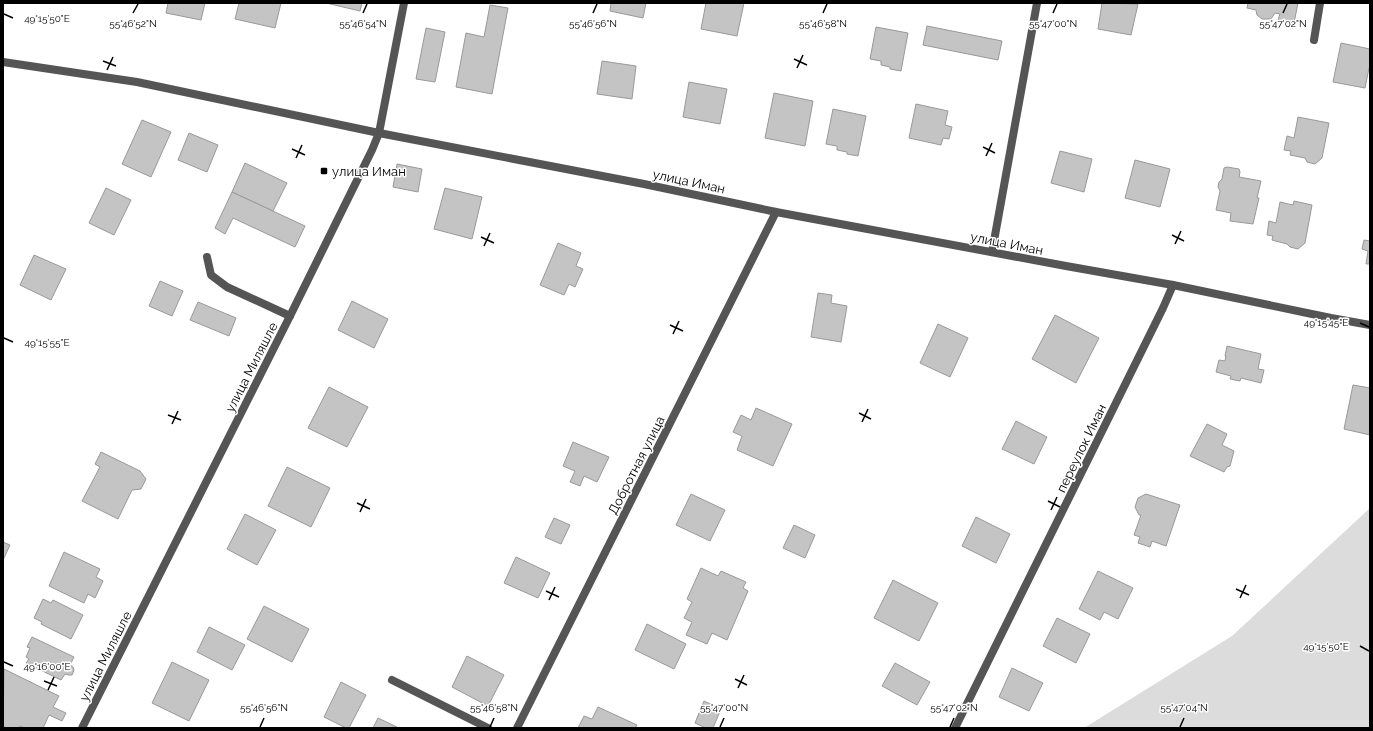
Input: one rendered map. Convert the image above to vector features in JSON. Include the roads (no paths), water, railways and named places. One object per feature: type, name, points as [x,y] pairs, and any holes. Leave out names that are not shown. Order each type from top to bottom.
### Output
[{"type":"street","name":"улица Миляшле","points":[[82,728],[372,150],[379,133],[404,3]]},
{"type":"street","points":[[992,252],[1037,3]]},
{"type":"street","points":[[1314,40],[1320,3]]},
{"type":"street","name":"улица Иман","points":[[3,62],[137,82],[379,133],[644,184],[776,212],[1173,285],[1370,325]]},
{"type":"street","name":"Добротная улица","points":[[517,728],[776,212]]},
{"type":"street","points":[[207,257],[211,275],[227,287],[290,316]]},
{"type":"street","name":"переулок Иман","points":[[955,728],[1173,285]]},
{"type":"street","points":[[392,680],[488,728]]},
{"type":"place","name":"улица Иман","points":[[324,171]]}]
